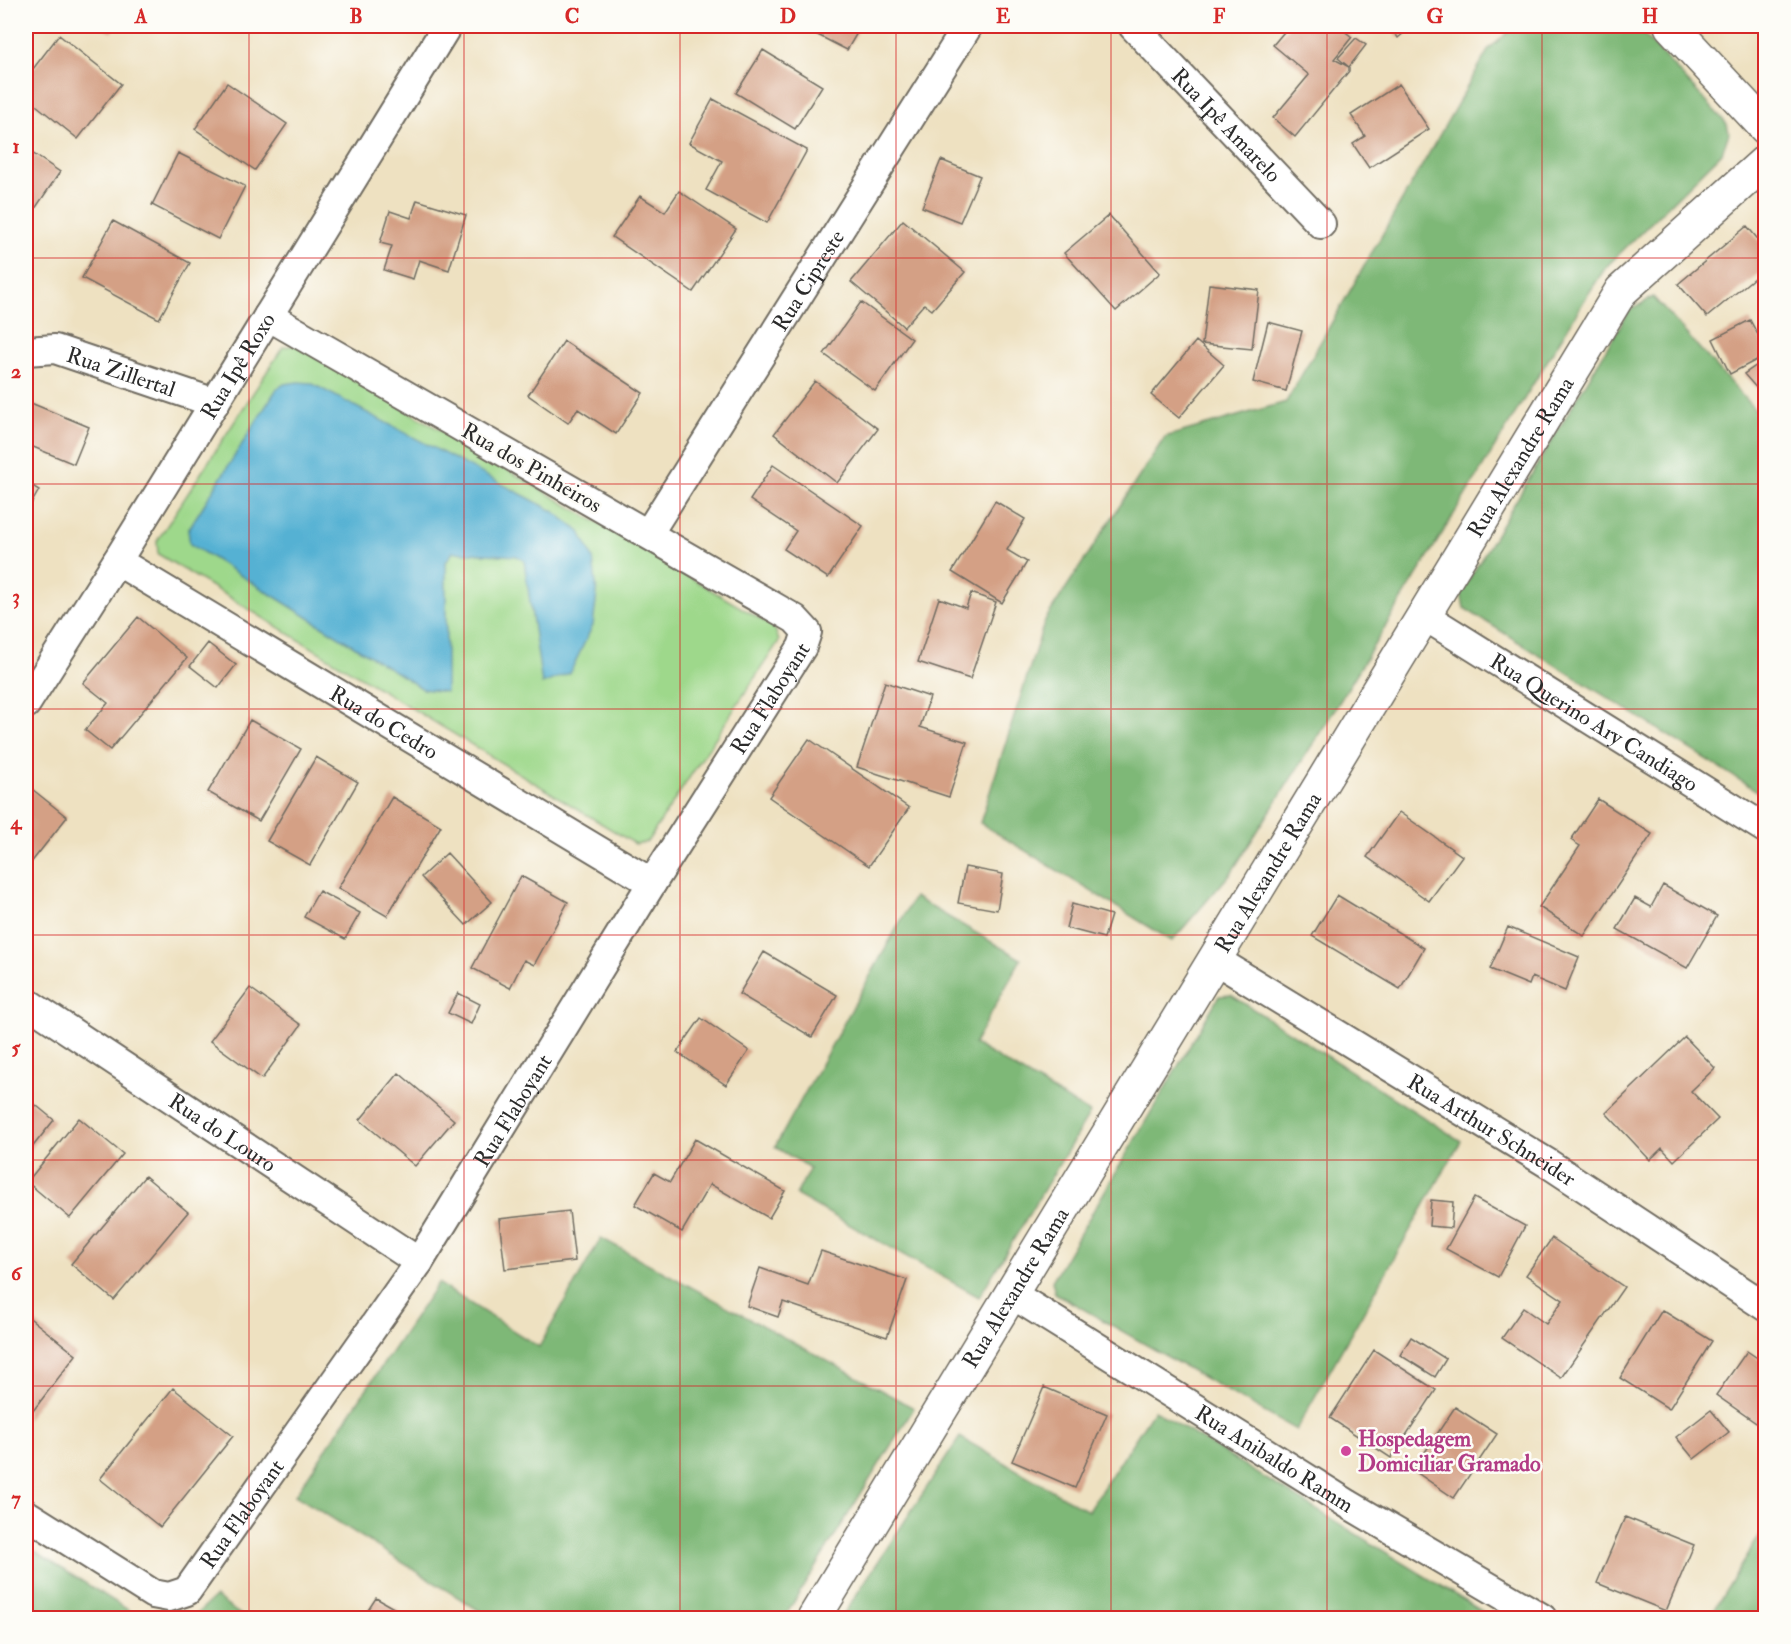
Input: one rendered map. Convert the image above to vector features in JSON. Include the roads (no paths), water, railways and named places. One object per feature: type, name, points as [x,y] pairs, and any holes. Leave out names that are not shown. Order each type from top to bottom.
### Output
[{"type":"street","name":"Rua Ipê Roxo","points":[[26,704],[117,561],[447,26]]},
{"type":"street","name":"Rua Cipreste","points":[[648,534],[968,26]]},
{"type":"street","name":"Rua Ipê Amarelo","points":[[1133,26],[1321,224]]},
{"type":"street","points":[[1671,26],[1766,128]]},
{"type":"street","name":"Rua Alexandre Rama","points":[[814,1618],[1620,291],[1766,161]]},
{"type":"street","name":"Rua dos Pinheiros","points":[[268,316],[795,619]]},
{"type":"street","name":"Rua Zillertal","points":[[26,351],[55,349],[215,403]]},
{"type":"street","name":"Rua do Cedro","points":[[117,561],[652,883]]},
{"type":"street","name":"Rua Querino Ary Candiago","points":[[1423,615],[1766,829]]},
{"type":"street","name":"Rua Flaboyant","points":[[26,1514],[153,1594],[169,1598],[187,1591],[419,1262],[652,883],[802,646],[807,632],[795,619]]},
{"type":"street","name":"Rua Arthur Schneider","points":[[1214,959],[1549,1164],[1766,1307]]},
{"type":"street","name":"Rua do Louro","points":[[26,1002],[419,1262]]},
{"type":"street","name":"Rua Anibaldo Ramm","points":[[1012,1294],[1348,1504],[1542,1618]]},
{"type":"water","points":[[311,383],[553,511],[580,532],[593,558],[597,593],[593,625],[570,673],[542,684],[524,561],[517,556],[453,552],[446,562],[446,692],[423,689],[190,544],[188,530],[276,390],[284,384]]},
{"type":"place","name":"Hospedagem Domiciliar Gramado","points":[[1346,1451]]}]
